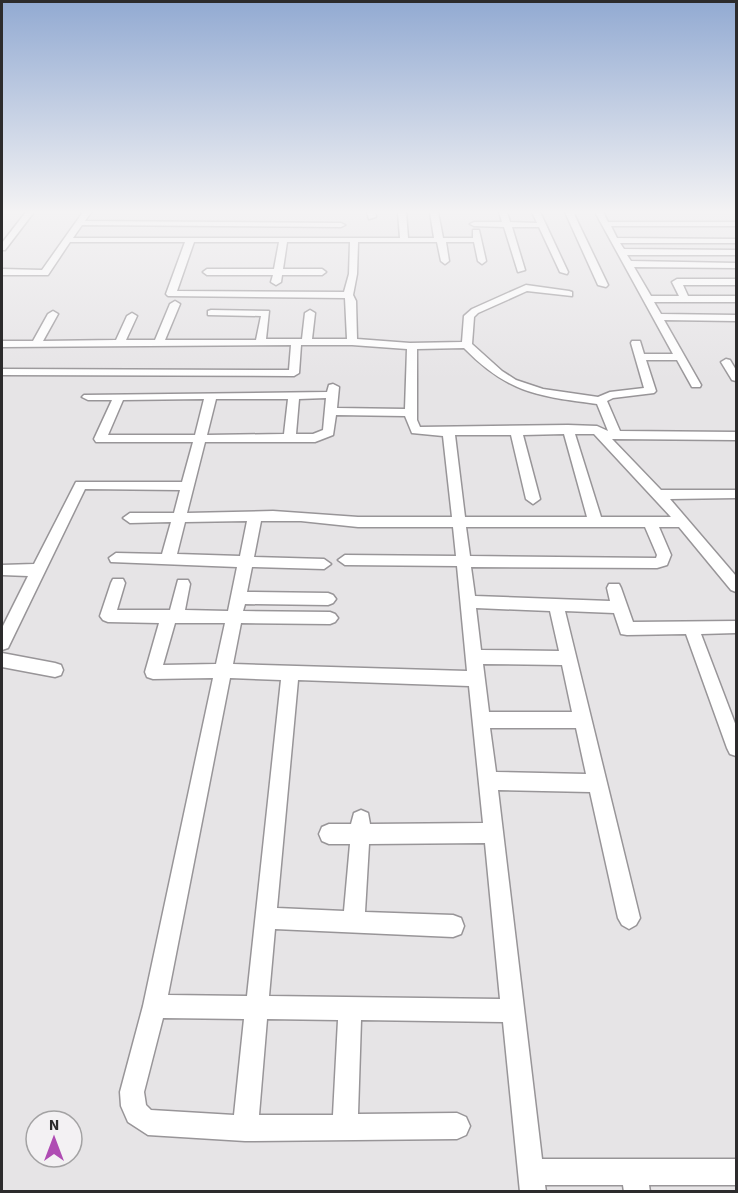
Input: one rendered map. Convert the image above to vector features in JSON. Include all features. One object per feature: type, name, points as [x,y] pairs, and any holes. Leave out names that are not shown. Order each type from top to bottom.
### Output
[{"type":"street","points":[[2,272],[45,273],[48,268]]},
{"type":"street","points":[[180,268],[171,294],[348,295]]},
{"type":"street","points":[[273,293],[280,268]]},
{"type":"street","points":[[352,342],[351,301],[348,295],[353,268]]},
{"type":"street","points":[[562,268],[564,272]]},
{"type":"street","points":[[595,268],[603,285]]},
{"type":"street","points":[[631,268],[696,385]]},
{"type":"street","points":[[671,268],[680,282]]},
{"type":"street","points":[[207,272],[322,272]]},
{"type":"street","points":[[680,282],[677,282],[685,299]]},
{"type":"street","points":[[680,282],[736,282]]},
{"type":"street","points":[[467,345],[469,316],[475,311],[526,288],[569,294]]},
{"type":"street","points":[[648,299],[736,299]]},
{"type":"street","points":[[159,343],[175,304]]},
{"type":"street","points":[[211,313],[266,313],[260,343]]},
{"type":"street","points":[[2,372],[294,373],[310,313]]},
{"type":"street","points":[[36,344],[53,315]]},
{"type":"street","points":[[120,343],[132,316]]},
{"type":"street","points":[[659,317],[736,318]]},
{"type":"street","points":[[2,344],[352,342],[410,346],[467,345],[490,368],[528,391],[600,401],[610,395],[650,391],[636,343]]},
{"type":"street","points":[[410,346],[412,348],[412,413],[413,427],[416,430],[450,432],[568,429],[597,430],[609,435],[736,436]]},
{"type":"street","points":[[640,357],[681,357]]},
{"type":"street","points":[[726,362],[736,378]]},
{"type":"street","points":[[88,397],[118,396],[294,395],[333,391],[330,429],[326,435],[290,438],[100,439],[118,396]]},
{"type":"street","points":[[290,438],[294,395]]},
{"type":"street","points":[[168,560],[211,396]]},
{"type":"street","points":[[600,401],[603,403],[609,435],[657,495],[683,522],[736,586]]},
{"type":"street","points":[[331,411],[412,413]]},
{"type":"street","points":[[568,429],[595,521]]},
{"type":"street","points":[[516,430],[533,499]]},
{"type":"street","points":[[450,432],[531,1182],[636,1182],[736,1172]]},
{"type":"street","points":[[2,643],[81,484],[188,486]]},
{"type":"street","points":[[657,495],[736,494]]},
{"type":"street","points":[[255,517],[154,1006],[132,1092],[132,1106],[137,1117],[148,1122],[245,1128],[457,1126]]},
{"type":"street","points":[[130,518],[328,518],[358,522],[459,520],[683,522]]},
{"type":"street","points":[[345,560],[657,563],[662,561],[664,555],[650,522]]},
{"type":"street","points":[[116,558],[324,564]]},
{"type":"street","points":[[2,570],[37,570]]},
{"type":"street","points":[[118,583],[108,616],[172,616],[237,607],[328,599]]},
{"type":"street","points":[[183,584],[153,672],[223,671],[477,679]]},
{"type":"street","points":[[614,588],[627,629],[736,627]]},
{"type":"street","points":[[468,602],[620,607]]},
{"type":"street","points":[[556,605],[629,918]]},
{"type":"street","points":[[237,607],[330,618]]},
{"type":"street","points":[[691,628],[736,748]]},
{"type":"street","points":[[475,657],[568,658]]},
{"type":"street","points":[[2,660],[31,665],[44,670],[55,670]]},
{"type":"street","points":[[245,1128],[290,674]]},
{"type":"street","points":[[482,720],[583,720]]},
{"type":"street","points":[[488,781],[598,783]]},
{"type":"street","points":[[354,922],[360,827]]},
{"type":"street","points":[[329,834],[360,827],[494,833]]},
{"type":"street","points":[[266,918],[453,926]]},
{"type":"street","points":[[154,1006],[513,1011]]},
{"type":"street","points":[[345,1127],[350,1008]]}]
